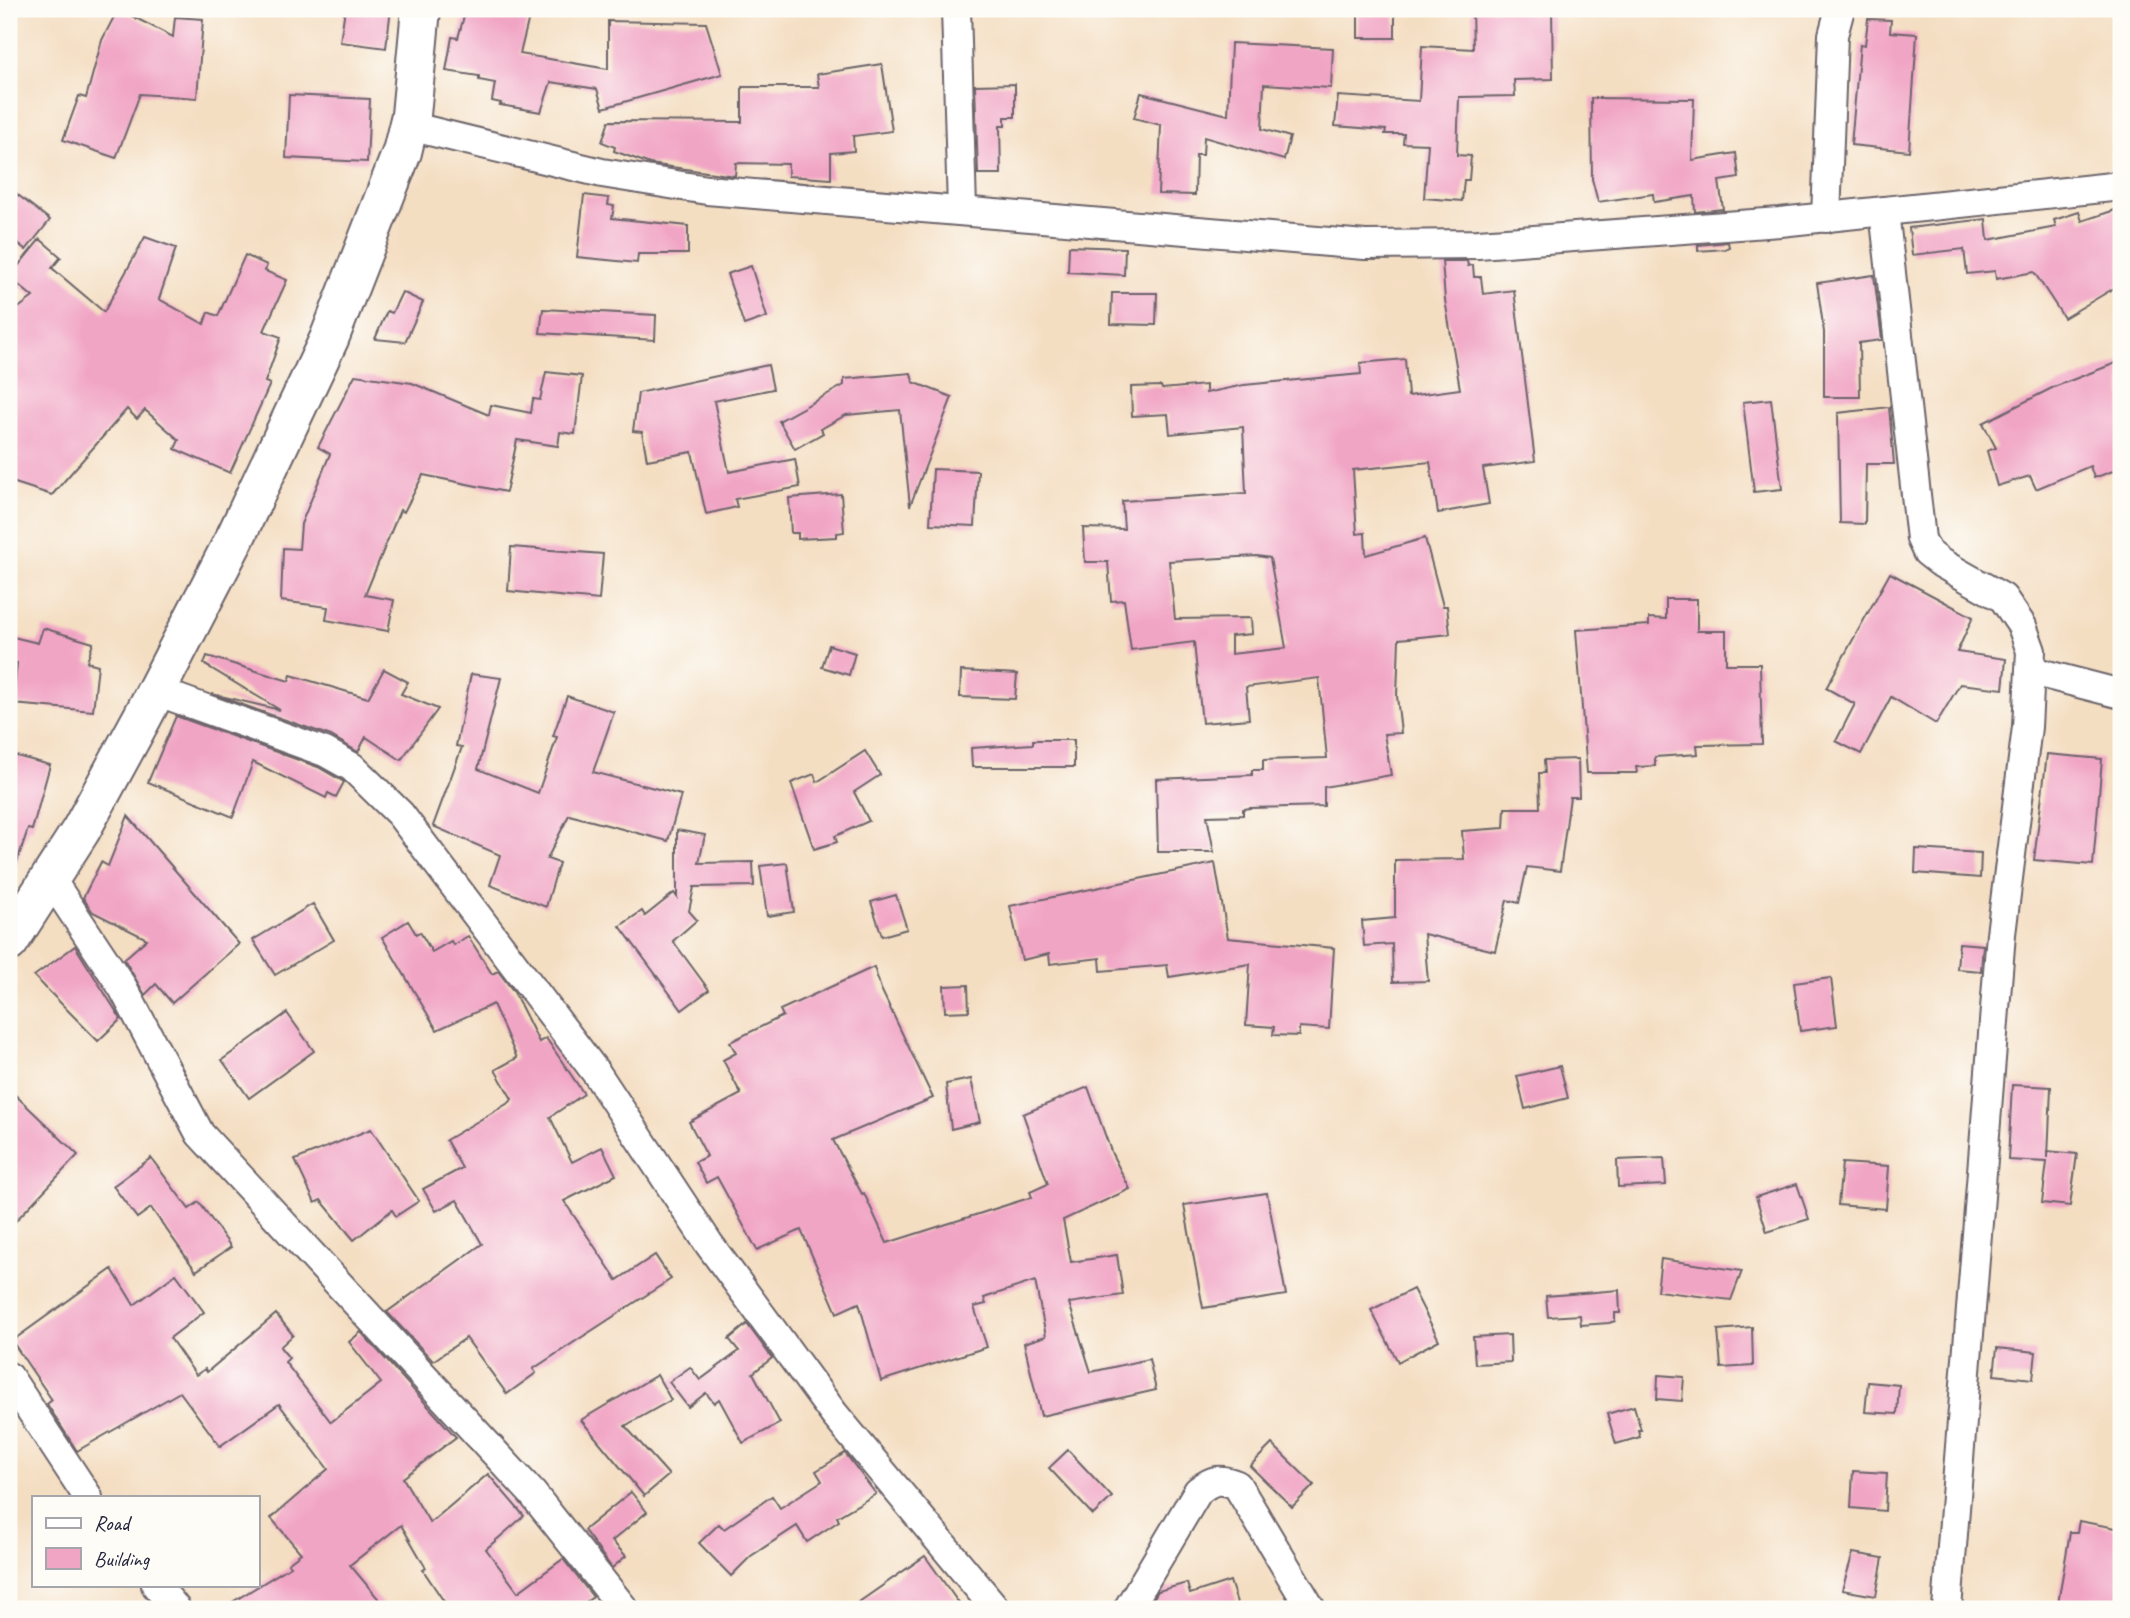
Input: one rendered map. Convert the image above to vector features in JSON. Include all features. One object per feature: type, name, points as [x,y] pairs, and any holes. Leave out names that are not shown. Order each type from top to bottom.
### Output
[{"type":"street","points":[[9,942],[81,830],[156,691],[235,538],[330,339],[408,126],[421,9]]},
{"type":"street","points":[[956,9],[961,209]]},
{"type":"street","points":[[1826,218],[1833,35],[1840,9]]},
{"type":"street","points":[[408,126],[602,173],[707,190],[961,209],[1365,245],[1478,244],[1826,218],[2121,186]]},
{"type":"street","points":[[1884,211],[1921,539],[1927,552],[1941,563],[2003,598],[2027,636],[2032,671],[2001,934],[1947,1609]]},
{"type":"street","points":[[2032,671],[2121,694]]},
{"type":"street","points":[[156,691],[325,752],[352,767],[400,814],[597,1074],[709,1244],[834,1414],[996,1609]]},
{"type":"street","points":[[50,878],[123,988],[200,1134],[532,1493],[624,1609]]},
{"type":"street","points":[[9,1377],[87,1496]]},
{"type":"street","points":[[1128,1609],[1199,1491],[1210,1481],[1222,1479],[1237,1485],[1311,1609]]},
{"type":"street","points":[[157,1586],[176,1609]]},
{"type":"building","points":[[118,9],[173,37],[175,17],[203,19],[197,98],[140,94],[116,158],[63,140],[79,96],[86,98],[102,40]]},
{"type":"building","points":[[345,9],[391,9],[386,48],[340,42]]},
{"type":"building","points":[[466,9],[531,9],[520,54],[608,69],[608,21],[706,23],[722,74],[603,108],[597,89],[551,82],[541,112],[500,105],[501,103],[492,101],[495,83],[479,80],[479,76],[446,71],[452,37],[458,38]]},
{"type":"building","points":[[1472,9],[1552,9],[1553,79],[1514,80],[1515,96],[1459,97],[1457,155],[1471,156],[1469,180],[1464,180],[1462,201],[1424,198],[1428,144],[1403,143],[1404,134],[1385,134],[1386,130],[1335,126],[1338,96],[1419,101],[1422,46],[1473,49]]},
{"type":"building","points":[[1358,10],[1395,10],[1395,38],[1358,38]]},
{"type":"building","points":[[1868,19],[1891,20],[1890,32],[1917,34],[1909,151],[1851,145],[1860,44],[1865,45]]},
{"type":"building","points":[[1231,43],[1333,48],[1331,88],[1264,84],[1262,129],[1290,137],[1284,160],[1204,137],[1203,155],[1196,155],[1195,195],[1158,194],[1161,125],[1134,118],[1141,93],[1228,115]]},
{"type":"building","points":[[882,64],[892,131],[853,136],[854,151],[831,153],[831,179],[788,176],[788,164],[736,163],[735,176],[650,164],[614,151],[615,147],[602,142],[609,121],[742,122],[742,87],[819,87],[817,74]]},
{"type":"building","points":[[1015,84],[1015,117],[1005,117],[1005,126],[1000,126],[1001,174],[978,174],[975,85]]},
{"type":"building","points":[[289,95],[370,99],[367,162],[286,158]]},
{"type":"building","points":[[1591,98],[1694,99],[1692,160],[1736,153],[1739,178],[1719,181],[1723,209],[1695,212],[1694,196],[1654,202],[1653,194],[1598,202],[1592,179]]},
{"type":"building","points":[[9,188],[50,220],[26,250],[9,236]]},
{"type":"building","points":[[584,195],[609,198],[608,205],[614,206],[612,218],[688,226],[688,254],[638,254],[637,263],[577,257]]},
{"type":"building","points":[[2121,208],[2121,284],[2064,318],[2034,272],[1996,279],[1995,271],[1967,274],[1964,249],[1912,255],[1909,228],[1986,219],[1988,240],[2056,227],[2054,220],[2079,212],[2082,221]]},
{"type":"building","points":[[145,237],[176,248],[159,299],[204,324],[208,312],[218,316],[245,255],[267,265],[265,271],[287,280],[264,331],[281,337],[265,382],[270,384],[230,473],[175,449],[179,440],[145,410],[137,419],[127,409],[52,495],[9,481],[9,315],[33,297],[9,277],[40,239],[61,257],[52,268],[104,312]]},
{"type":"building","points":[[1728,242],[1729,247],[1725,249],[1698,251],[1698,245]]},
{"type":"building","points":[[1069,246],[1125,248],[1124,275],[1068,272]]},
{"type":"building","points":[[1442,261],[1467,261],[1468,266],[1473,265],[1474,277],[1481,277],[1483,294],[1514,290],[1535,461],[1483,468],[1489,504],[1438,513],[1430,462],[1353,470],[1357,534],[1365,533],[1366,555],[1425,538],[1443,606],[1447,606],[1450,634],[1399,639],[1397,696],[1401,733],[1384,734],[1391,775],[1324,787],[1324,806],[1250,808],[1243,809],[1243,815],[1207,816],[1214,852],[1158,852],[1156,779],[1252,775],[1252,770],[1263,770],[1263,760],[1327,758],[1319,678],[1246,687],[1249,719],[1202,723],[1194,642],[1131,650],[1124,600],[1111,601],[1108,562],[1085,562],[1083,528],[1124,529],[1122,501],[1246,493],[1243,427],[1170,434],[1168,414],[1132,416],[1131,387],[1161,386],[1162,389],[1206,385],[1206,393],[1244,385],[1361,374],[1360,363],[1405,359],[1408,396],[1460,389],[1445,300]],"holes":[[[1257,556],[1270,558],[1286,648],[1231,654],[1231,636],[1252,634],[1251,618],[1175,619],[1169,561]]]},
{"type":"building","points":[[751,266],[767,317],[744,325],[727,274]]},
{"type":"building","points":[[1874,275],[1882,340],[1859,343],[1860,397],[1824,397],[1824,332],[1817,283]]},
{"type":"building","points":[[402,292],[423,302],[405,342],[375,339],[387,311],[392,313]]},
{"type":"building","points":[[1112,293],[1157,293],[1156,325],[1111,324]]},
{"type":"building","points":[[543,309],[656,315],[655,340],[540,333]]},
{"type":"building","points":[[2121,361],[2121,468],[2094,478],[2090,466],[2036,489],[2030,476],[1997,486],[1987,451],[1996,448],[1983,423],[2054,387]]},
{"type":"building","points":[[768,365],[773,389],[714,401],[729,472],[795,459],[800,487],[735,499],[737,507],[706,514],[692,452],[647,460],[642,432],[633,431],[638,393]]},
{"type":"building","points":[[546,372],[582,376],[575,434],[560,432],[558,446],[517,440],[506,492],[423,475],[404,512],[400,510],[365,595],[394,600],[388,631],[326,620],[328,607],[281,601],[283,548],[299,549],[301,524],[330,454],[318,447],[355,375],[412,383],[489,415],[491,405],[531,413],[533,399],[540,400]]},
{"type":"building","points":[[911,373],[913,382],[952,397],[910,506],[900,410],[846,415],[821,429],[823,433],[795,449],[779,421],[844,385],[844,379]]},
{"type":"building","points":[[1771,399],[1782,489],[1754,492],[1743,402]]},
{"type":"building","points":[[1889,407],[1894,464],[1866,464],[1865,524],[1840,523],[1838,413]]},
{"type":"building","points":[[933,469],[978,471],[975,526],[930,524]]},
{"type":"building","points":[[841,494],[844,532],[837,533],[837,537],[798,539],[798,533],[791,533],[789,498]]},
{"type":"building","points":[[511,547],[603,554],[599,600],[508,591]]},
{"type":"building","points":[[1890,573],[1973,617],[1957,652],[2006,659],[2003,689],[1960,684],[1936,724],[1891,697],[1861,754],[1836,741],[1855,704],[1826,688]]},
{"type":"building","points":[[1666,599],[1697,599],[1697,631],[1726,631],[1726,664],[1760,664],[1762,744],[1697,745],[1698,754],[1655,757],[1655,766],[1636,767],[1637,773],[1587,773],[1576,630],[1649,625],[1649,618],[1666,619]]},
{"type":"building","points":[[43,628],[93,643],[87,662],[98,665],[93,711],[13,704],[17,663],[9,661],[9,636],[38,643]]},
{"type":"building","points":[[829,645],[855,653],[849,675],[822,667]]},
{"type":"building","points":[[207,656],[289,681],[291,675],[368,698],[384,669],[408,682],[401,694],[438,709],[401,760],[366,737],[358,752],[331,736],[212,694],[280,710],[204,664]]},
{"type":"building","points":[[961,671],[1017,674],[1015,699],[960,697]]},
{"type":"building","points":[[471,674],[501,678],[478,769],[538,793],[557,737],[553,736],[567,696],[614,712],[593,772],[681,795],[668,841],[569,815],[547,859],[559,863],[546,907],[490,885],[500,855],[433,826],[462,747],[456,746]]},
{"type":"building","points":[[176,716],[318,767],[344,782],[336,797],[328,793],[326,798],[253,762],[233,817],[148,782]]},
{"type":"building","points":[[1033,740],[1074,740],[1074,767],[972,767],[971,748],[1033,744]]},
{"type":"building","points":[[865,751],[880,775],[854,792],[869,821],[835,836],[837,842],[814,849],[791,783],[814,774],[817,782]]},
{"type":"building","points":[[9,754],[50,765],[32,830],[28,829],[13,874],[9,873]]},
{"type":"building","points":[[2047,754],[2102,759],[2093,865],[2034,860]]},
{"type":"building","points":[[1578,759],[1579,797],[1570,797],[1560,871],[1527,867],[1519,903],[1507,900],[1495,951],[1424,934],[1428,981],[1393,982],[1392,944],[1364,946],[1362,921],[1395,918],[1395,860],[1464,859],[1462,831],[1504,828],[1505,808],[1540,808],[1539,773],[1545,773],[1544,760]]},
{"type":"building","points":[[128,816],[239,944],[172,1003],[156,984],[145,995],[124,959],[147,939],[93,912],[83,898],[101,862],[108,866]]},
{"type":"building","points":[[677,830],[705,835],[699,863],[753,862],[754,886],[694,887],[689,911],[697,920],[673,941],[709,990],[682,1010],[620,926],[642,911],[645,916],[674,893],[677,897]]},
{"type":"building","points":[[1916,849],[1981,853],[1980,878],[1915,873]]},
{"type":"building","points":[[787,863],[794,912],[767,916],[760,866]]},
{"type":"building","points":[[1215,863],[1228,938],[1334,948],[1329,1029],[1299,1027],[1299,1036],[1273,1035],[1274,1027],[1246,1025],[1250,964],[1169,977],[1167,965],[1101,971],[1100,958],[1050,964],[1049,954],[1022,960],[1010,906]]},
{"type":"building","points":[[896,895],[907,929],[882,936],[871,902]]},
{"type":"building","points":[[313,904],[334,940],[275,975],[253,940]]},
{"type":"building","points":[[408,921],[416,934],[420,932],[432,952],[451,941],[453,945],[468,936],[492,974],[498,971],[514,992],[539,1042],[546,1038],[584,1094],[550,1117],[572,1162],[602,1147],[616,1175],[564,1201],[617,1280],[655,1255],[671,1279],[533,1369],[536,1373],[507,1394],[466,1338],[433,1361],[387,1312],[482,1244],[457,1200],[436,1211],[423,1189],[462,1168],[446,1140],[510,1102],[512,1099],[495,1070],[517,1058],[493,1004],[437,1030],[382,937]]},
{"type":"building","points":[[1959,943],[1983,945],[1981,971],[1957,969]]},
{"type":"building","points":[[75,946],[121,1019],[98,1041],[34,976]]},
{"type":"building","points":[[874,967],[881,989],[933,1098],[833,1140],[862,1194],[864,1193],[887,1243],[1032,1197],[1030,1192],[1048,1184],[1023,1114],[1088,1087],[1112,1154],[1130,1189],[1063,1220],[1071,1262],[1117,1255],[1123,1295],[1069,1303],[1091,1372],[1149,1359],[1156,1390],[1041,1416],[1024,1343],[1046,1336],[1035,1281],[984,1298],[986,1304],[974,1307],[987,1347],[881,1381],[859,1303],[837,1313],[801,1230],[757,1250],[717,1177],[706,1183],[695,1162],[707,1156],[689,1122],[741,1094],[723,1060],[736,1053],[730,1042],[783,1016],[780,1010]]},
{"type":"building","points":[[1831,978],[1837,1026],[1800,1031],[1794,983]]},
{"type":"building","points":[[968,985],[969,1011],[945,1012],[944,986]]},
{"type":"building","points":[[287,1013],[314,1051],[249,1098],[222,1060]]},
{"type":"building","points":[[1560,1066],[1568,1098],[1525,1109],[1517,1076]]},
{"type":"building","points":[[971,1079],[980,1122],[951,1129],[946,1084]]},
{"type":"building","points":[[2012,1085],[2051,1087],[2048,1151],[2077,1154],[2070,1206],[2042,1203],[2047,1162],[2008,1160]]},
{"type":"building","points":[[9,1089],[78,1155],[9,1228]]},
{"type":"building","points":[[371,1129],[419,1201],[396,1216],[392,1210],[354,1240],[321,1200],[315,1203],[295,1160]]},
{"type":"building","points":[[151,1158],[189,1209],[199,1202],[231,1247],[196,1271],[151,1208],[137,1218],[113,1186]]},
{"type":"building","points":[[1664,1158],[1666,1185],[1618,1187],[1617,1160]]},
{"type":"building","points":[[1842,1163],[1889,1166],[1886,1209],[1838,1205]]},
{"type":"building","points":[[1797,1184],[1809,1219],[1767,1232],[1756,1197]]},
{"type":"building","points":[[1267,1193],[1286,1295],[1203,1308],[1184,1205]]},
{"type":"building","points":[[1661,1259],[1742,1271],[1731,1300],[1657,1291]]},
{"type":"building","points":[[112,1269],[134,1305],[176,1274],[204,1312],[170,1338],[196,1375],[205,1369],[207,1372],[276,1314],[293,1335],[280,1347],[289,1358],[285,1362],[331,1422],[381,1383],[349,1342],[361,1332],[456,1437],[403,1478],[430,1523],[488,1474],[524,1516],[486,1549],[518,1592],[563,1559],[593,1597],[576,1609],[449,1609],[423,1570],[426,1568],[401,1525],[350,1565],[387,1609],[221,1609],[291,1566],[288,1563],[301,1553],[271,1518],[328,1469],[279,1404],[220,1446],[180,1392],[77,1451],[47,1404],[52,1400],[12,1341]]},
{"type":"building","points":[[1413,1289],[1439,1340],[1398,1362],[1371,1310]]},
{"type":"building","points":[[1619,1290],[1620,1313],[1615,1313],[1615,1321],[1581,1325],[1580,1315],[1548,1317],[1546,1296]]},
{"type":"building","points":[[747,1324],[772,1358],[753,1373],[780,1423],[743,1443],[719,1399],[714,1403],[706,1393],[688,1407],[669,1382],[690,1367],[700,1380],[739,1351],[729,1339]]},
{"type":"building","points":[[1752,1327],[1753,1366],[1721,1368],[1718,1330]]},
{"type":"building","points":[[1510,1335],[1511,1362],[1475,1364],[1473,1337]]},
{"type":"building","points":[[1997,1348],[2036,1352],[2033,1379],[1994,1375]]},
{"type":"building","points":[[657,1375],[671,1400],[625,1426],[669,1475],[644,1496],[581,1420]]},
{"type":"building","points":[[1658,1375],[1684,1377],[1682,1401],[1657,1399]]},
{"type":"building","points":[[1868,1382],[1899,1385],[1897,1414],[1865,1412]]},
{"type":"building","points":[[1634,1406],[1641,1430],[1638,1430],[1640,1437],[1616,1444],[1607,1414]]},
{"type":"building","points":[[1272,1444],[1314,1485],[1292,1507],[1250,1466]]},
{"type":"building","points":[[1068,1450],[1112,1497],[1093,1515],[1049,1468]]},
{"type":"building","points":[[845,1453],[876,1494],[837,1517],[839,1521],[807,1542],[797,1526],[751,1556],[731,1576],[699,1543],[719,1524],[724,1529],[772,1496],[780,1508],[822,1481],[816,1471]]},
{"type":"building","points":[[1853,1471],[1887,1473],[1885,1511],[1851,1508]]},
{"type":"building","points":[[631,1492],[647,1512],[612,1541],[626,1556],[612,1568],[584,1530]]},
{"type":"building","points":[[2079,1521],[2121,1529],[2121,1609],[2057,1609],[2070,1532],[2077,1532]]},
{"type":"building","points":[[1853,1553],[1883,1558],[1876,1596],[1842,1590]]},
{"type":"building","points":[[925,1556],[963,1609],[849,1609]]},
{"type":"building","points":[[1230,1581],[1239,1609],[1147,1609],[1158,1591],[1187,1583],[1190,1594]]}]
